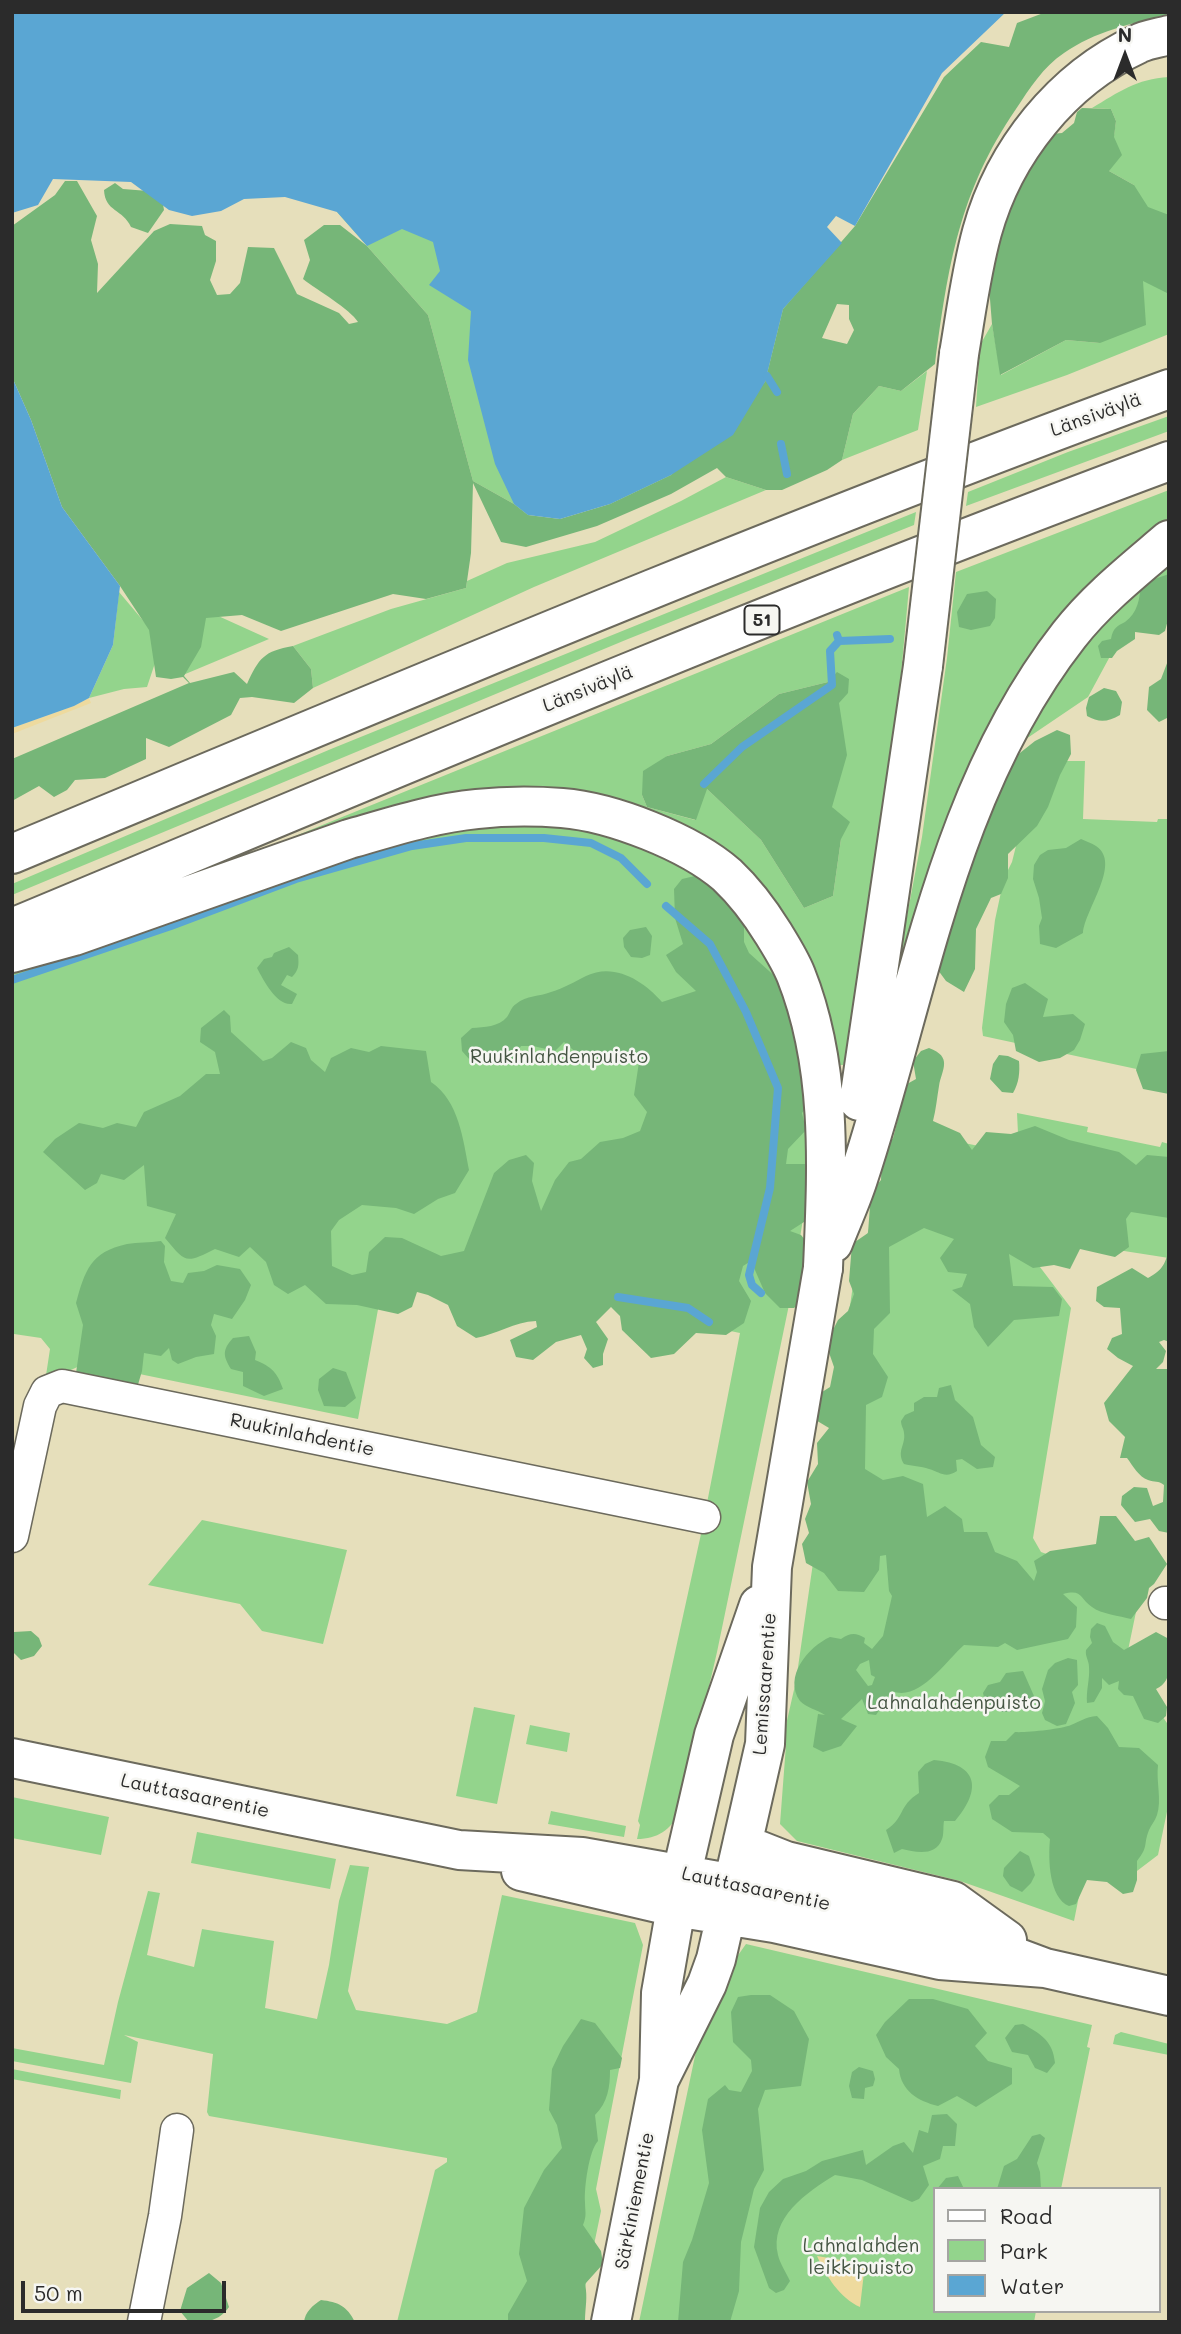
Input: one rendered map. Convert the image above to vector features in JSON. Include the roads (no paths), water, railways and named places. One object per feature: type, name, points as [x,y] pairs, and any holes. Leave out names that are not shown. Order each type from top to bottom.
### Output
[{"type":"main road","points":[[823,1268],[861,1091],[923,667],[959,354],[982,231],[1000,184],[1027,137],[1050,109],[1086,74],[1139,43],[1169,35]]},
{"type":"main road","points":[[1086,74],[1148,63],[1169,63]]},
{"type":"main road","points":[[991,454],[1169,362]]},
{"type":"main road","name":"Länsiväylä","points":[[12,855],[758,545],[991,454],[1169,389]]},
{"type":"main road","name":"Länsiväylä","points":[[12,928],[503,723],[1033,511],[1169,461]]},
{"type":"main road","points":[[823,1268],[858,1180],[957,844],[997,751],[1024,701],[1070,634],[1096,604],[1169,540]]},
{"type":"main road","points":[[12,953],[74,936],[349,839],[454,813],[479,809],[563,808],[592,813],[662,836],[691,850],[727,875],[757,908],[796,973],[817,1051],[824,1100],[827,1147],[823,1268]]},
{"type":"main road","name":"Lemissaarentie","points":[[731,1900],[765,1744],[772,1567],[823,1268]]},
{"type":"main road","name":"Lemissaarentie","points":[[678,1890],[714,1735],[772,1567]]},
{"type":"main road","name":"Lauttasaarentie","points":[[12,1758],[459,1850],[582,1857],[678,1890],[731,1900],[780,1892],[946,1931],[1045,1968],[1169,1996]]},
{"type":"main road","name":"Lauttasaarentie","points":[[743,1840],[753,1848],[786,1860],[953,1901],[1045,1968]]},
{"type":"main road","name":"Särkiniementie","points":[[611,2322],[659,2080],[661,1993],[678,1890]]},
{"type":"main road","name":"Särkiniementie","points":[[659,2080],[706,1984],[716,1959],[731,1900]]},
{"type":"street","name":"Ruukinlahdentie","points":[[12,1536],[40,1406],[47,1392],[62,1386],[704,1517]]},
{"type":"street","points":[[144,2322],[165,2216],[177,2130]]},
{"type":"water","points":[[12,12],[1006,12],[942,73],[855,226],[836,216],[827,227],[842,243],[783,309],[765,382],[733,435],[671,475],[610,504],[560,519],[528,515],[514,504],[495,464],[468,360],[471,311],[429,285],[440,271],[433,242],[402,229],[367,246],[337,212],[285,197],[244,199],[221,211],[192,216],[169,210],[131,182],[53,179],[38,205],[12,213]]},
{"type":"water","points":[[12,377],[31,420],[62,507],[120,586],[113,645],[89,698],[12,728]]},
{"type":"waterway","points":[[767,376],[777,392]]},
{"type":"waterway","points":[[781,444],[787,474]]},
{"type":"waterway","points":[[837,635],[839,641],[890,639]]},
{"type":"waterway","points":[[704,784],[742,747],[832,685],[830,651],[839,641]]},
{"type":"waterway","points":[[12,980],[171,926],[296,879],[412,846],[466,838],[544,838],[591,843],[621,858],[647,884]]},
{"type":"waterway","points":[[666,906],[710,944],[746,1012],[778,1088],[770,1188],[749,1275],[752,1285],[761,1293]]},
{"type":"waterway","points":[[618,1297],[688,1308],[709,1322]]},
{"type":"park label","name":"Ruukinlahdenpuisto","points":[[559,1057]]},
{"type":"park label","name":"Lahnalahdenpuisto","points":[[954,1703]]},
{"type":"park label","name":"Lahnalahden leikkipuisto","points":[[861,2257]]}]
